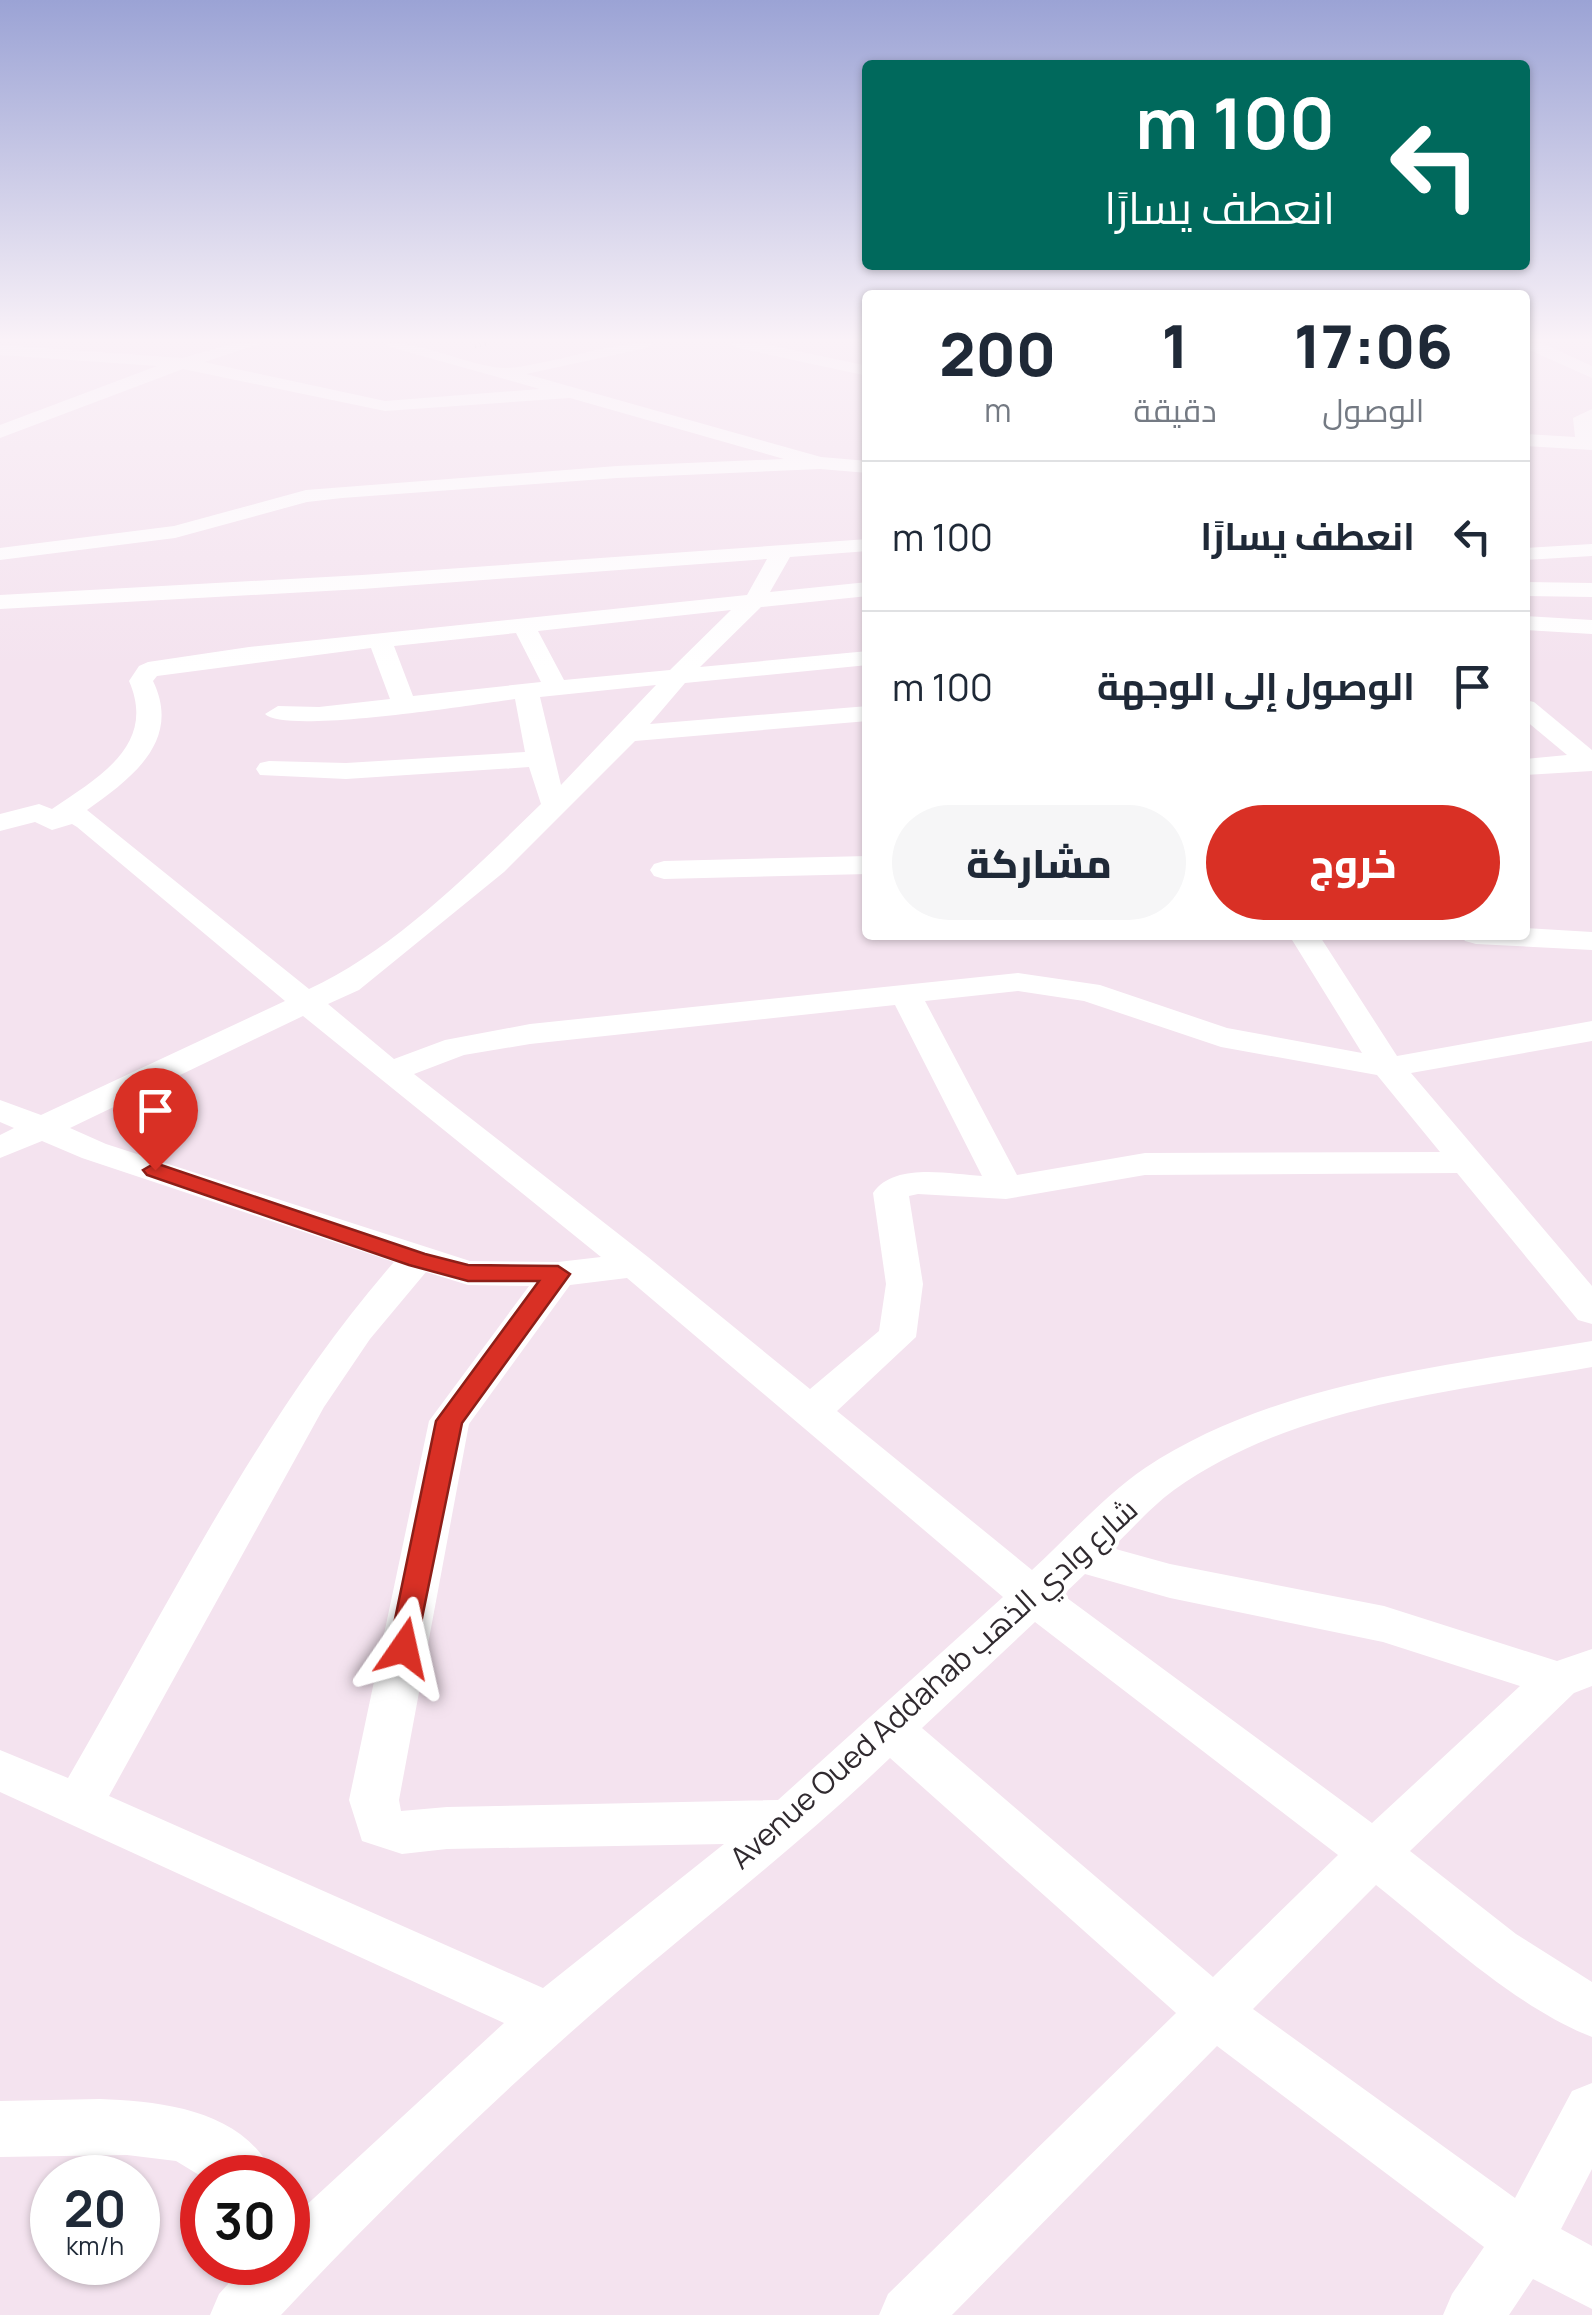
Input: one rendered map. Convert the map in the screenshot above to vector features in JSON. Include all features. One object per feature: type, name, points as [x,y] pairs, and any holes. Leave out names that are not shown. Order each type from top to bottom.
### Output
[{"type":"street","points":[[773,451],[820,464]]},
{"type":"street","points":[[0,554],[162,535],[306,496],[362,489],[617,472],[820,464],[862,467]]},
{"type":"street","points":[[0,602],[362,582],[862,545]]},
{"type":"street","points":[[1530,554],[1592,550]]},
{"type":"street","points":[[0,1148],[348,983],[494,866],[556,806],[628,734],[678,674],[755,600],[782,552]]},
{"type":"street","points":[[1530,589],[1592,590]]},
{"type":"street","points":[[52,822],[128,761],[150,732],[151,695],[141,682],[148,671],[248,654],[862,591]]},
{"type":"street","points":[[1530,621],[1592,627]]},
{"type":"street","points":[[524,627],[543,688]]},
{"type":"street","points":[[380,640],[404,704]]},
{"type":"street","points":[[278,714],[318,714],[678,674],[862,659]]},
{"type":"street","points":[[543,688],[527,697],[539,759],[556,806]]},
{"type":"street","points":[[1530,711],[1591,762]]},
{"type":"street","points":[[628,734],[862,714]]},
{"type":"street","points":[[269,769],[346,771],[539,759]]},
{"type":"street","points":[[1530,767],[1591,762]]},
{"type":"street","points":[[0,823],[40,812],[52,822]]},
{"type":"street","points":[[52,822],[73,814],[88,821],[390,1072],[634,1264],[1034,1597],[1374,1853],[1497,1951],[1592,2012]]},
{"type":"street","points":[[664,870],[862,865]]},
{"type":"street","points":[[1530,938],[1592,941]]},
{"type":"street","points":[[1307,940],[1388,1067],[1592,1311]]},
{"type":"street","points":[[390,1072],[488,1040],[1000,983],[1088,992],[1221,1037],[1388,1067],[1592,1031]]},
{"type":"street","points":[[905,994],[1006,1188]]},
{"type":"street","points":[[0,1110],[40,1129],[417,1260],[468,1273],[558,1274],[634,1264]]},
{"type":"street","points":[[808,1412],[897,1337],[904,1320],[902,1266],[892,1192],[896,1188],[918,1183],[1006,1188],[1145,1164],[1465,1162]]},
{"type":"street","points":[[78,1805],[307,1400],[356,1330],[417,1260]]},
{"type":"street","points":[[558,1274],[449,1421],[374,1800],[380,1826],[402,1833],[446,1828],[787,1821]]},
{"type":"street","name":"Avenue Oued Addahab شارع وادي الذهب","points":[[310,2221],[787,1821],[1158,1480],[1233,1436],[1373,1392],[1592,1354]]},
{"type":"street","points":[[1074,1554],[1170,1581],[1384,1624],[1575,1674]]},
{"type":"street","points":[[908,2315],[1374,1853],[1575,1674]]},
{"type":"street","points":[[889,1728],[1215,2012],[1524,2242],[1592,2279]]},
{"type":"street","points":[[0,1770],[549,2017]]},
{"type":"street","points":[[1473,2315],[1524,2242],[1592,2110]]},
{"type":"street","points":[[0,2129],[99,2128],[194,2139],[220,2155]]},
{"type":"street","name":"Avenue Oued Addahab شارع وادي الذهب","points":[[240,2315],[261,2285]]},
{"type":"route","points":[[155,1170],[417,1260],[468,1273],[558,1274],[449,1421],[404,1648]]}]
